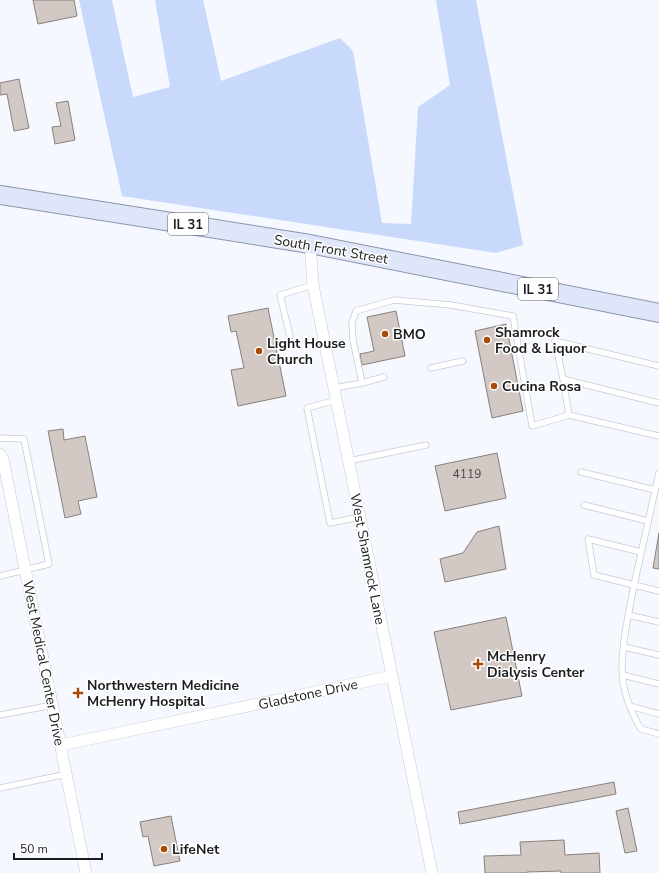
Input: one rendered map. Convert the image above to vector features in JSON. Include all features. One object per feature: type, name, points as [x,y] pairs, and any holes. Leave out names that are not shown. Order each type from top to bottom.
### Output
[{"type":"main road","name":"South Front Street","points":[[0,195],[310,244],[659,313]]},
{"type":"street","name":"West Shamrock Lane","points":[[310,244],[313,285],[432,873]]},
{"type":"street","name":"West Medical Center Drive","points":[[0,454],[3,459],[86,873]]},
{"type":"street","name":"Gladstone Drive","points":[[61,745],[392,676]]},
{"type":"lane","points":[[290,336],[280,295],[313,285]]},
{"type":"lane","points":[[362,383],[353,335],[352,323],[356,311],[394,300],[451,305],[513,316],[532,426],[569,415],[659,436]]},
{"type":"lane","points":[[569,415],[555,341],[659,366]]},
{"type":"lane","points":[[431,368],[463,361]]},
{"type":"lane","points":[[334,388],[384,377]]},
{"type":"lane","points":[[562,380],[659,403]]},
{"type":"lane","points":[[336,400],[307,408],[330,523],[360,517]]},
{"type":"lane","points":[[0,438],[24,439],[49,564],[0,576]]},
{"type":"lane","points":[[349,461],[426,445]]},
{"type":"lane","points":[[580,472],[655,490]]},
{"type":"lane","points":[[659,473],[625,630],[622,672],[625,693],[636,721],[641,729],[659,734]]},
{"type":"lane","points":[[584,505],[648,521]]},
{"type":"lane","points":[[641,552],[588,539],[594,575],[659,591]]},
{"type":"lane","points":[[628,615],[659,622]]},
{"type":"lane","points":[[624,647],[659,655]]},
{"type":"lane","points":[[623,675],[659,684]]},
{"type":"lane","points":[[0,715],[53,705]]},
{"type":"lane","points":[[630,706],[659,714]]},
{"type":"lane","points":[[0,788],[66,774]]},
{"type":"shaded area","points":[[79,0],[112,0],[133,97],[170,87],[155,0],[203,0],[221,81],[340,38],[353,51],[382,223],[411,224],[418,107],[450,85],[436,0],[476,0],[523,245],[496,253],[122,196]]},
{"type":"building","points":[[33,0],[74,0],[77,16],[38,24]]},
{"type":"building","points":[[19,79],[29,128],[14,131],[7,94],[0,95],[0,83]]},
{"type":"building","points":[[68,101],[75,140],[55,144],[52,127],[61,126],[56,103]]},
{"type":"building","name":"Light House Church","points":[[268,308],[286,396],[238,406],[231,370],[244,368],[236,331],[231,332],[228,316]]},
{"type":"building","name":"BMO","points":[[396,311],[405,356],[362,365],[360,354],[374,351],[367,317]]},
{"type":"building","points":[[506,324],[523,411],[492,418],[475,331]]},
{"type":"building","points":[[63,429],[64,440],[85,436],[97,497],[78,501],[81,514],[65,518],[48,431]]},
{"type":"building","points":[[497,453],[506,498],[445,511],[435,466]]},
{"type":"building","points":[[499,526],[506,569],[445,582],[440,559],[463,553],[477,532]]},
{"type":"building","points":[[659,533],[659,569],[653,568]]},
{"type":"building","name":"McHenry Dialysis Center","points":[[506,617],[522,696],[451,710],[434,632]]},
{"type":"building","points":[[614,782],[616,794],[460,824],[458,812]]},
{"type":"building","points":[[628,808],[637,851],[625,853],[616,811]]},
{"type":"building","name":"LifeNet","points":[[171,816],[180,861],[154,866],[148,836],[143,837],[140,822]]},
{"type":"building","points":[[564,840],[565,855],[599,853],[600,873],[561,873],[561,871],[485,873],[484,856],[521,855],[520,842]]},
{"type":"place","name":"BMO","points":[[385,334]]},
{"type":"place","name":"Shamrock Food & Liquor","points":[[487,340]]},
{"type":"place","name":"Light House Church","points":[[259,351]]},
{"type":"place","name":"Cucina Rosa","points":[[494,386]]},
{"type":"place","name":"McHenry Dialysis Center","points":[[478,664]]},
{"type":"place","name":"Northwestern Medicine McHenry Hospital","points":[[78,693]]},
{"type":"place","name":"LifeNet","points":[[164,849]]}]
